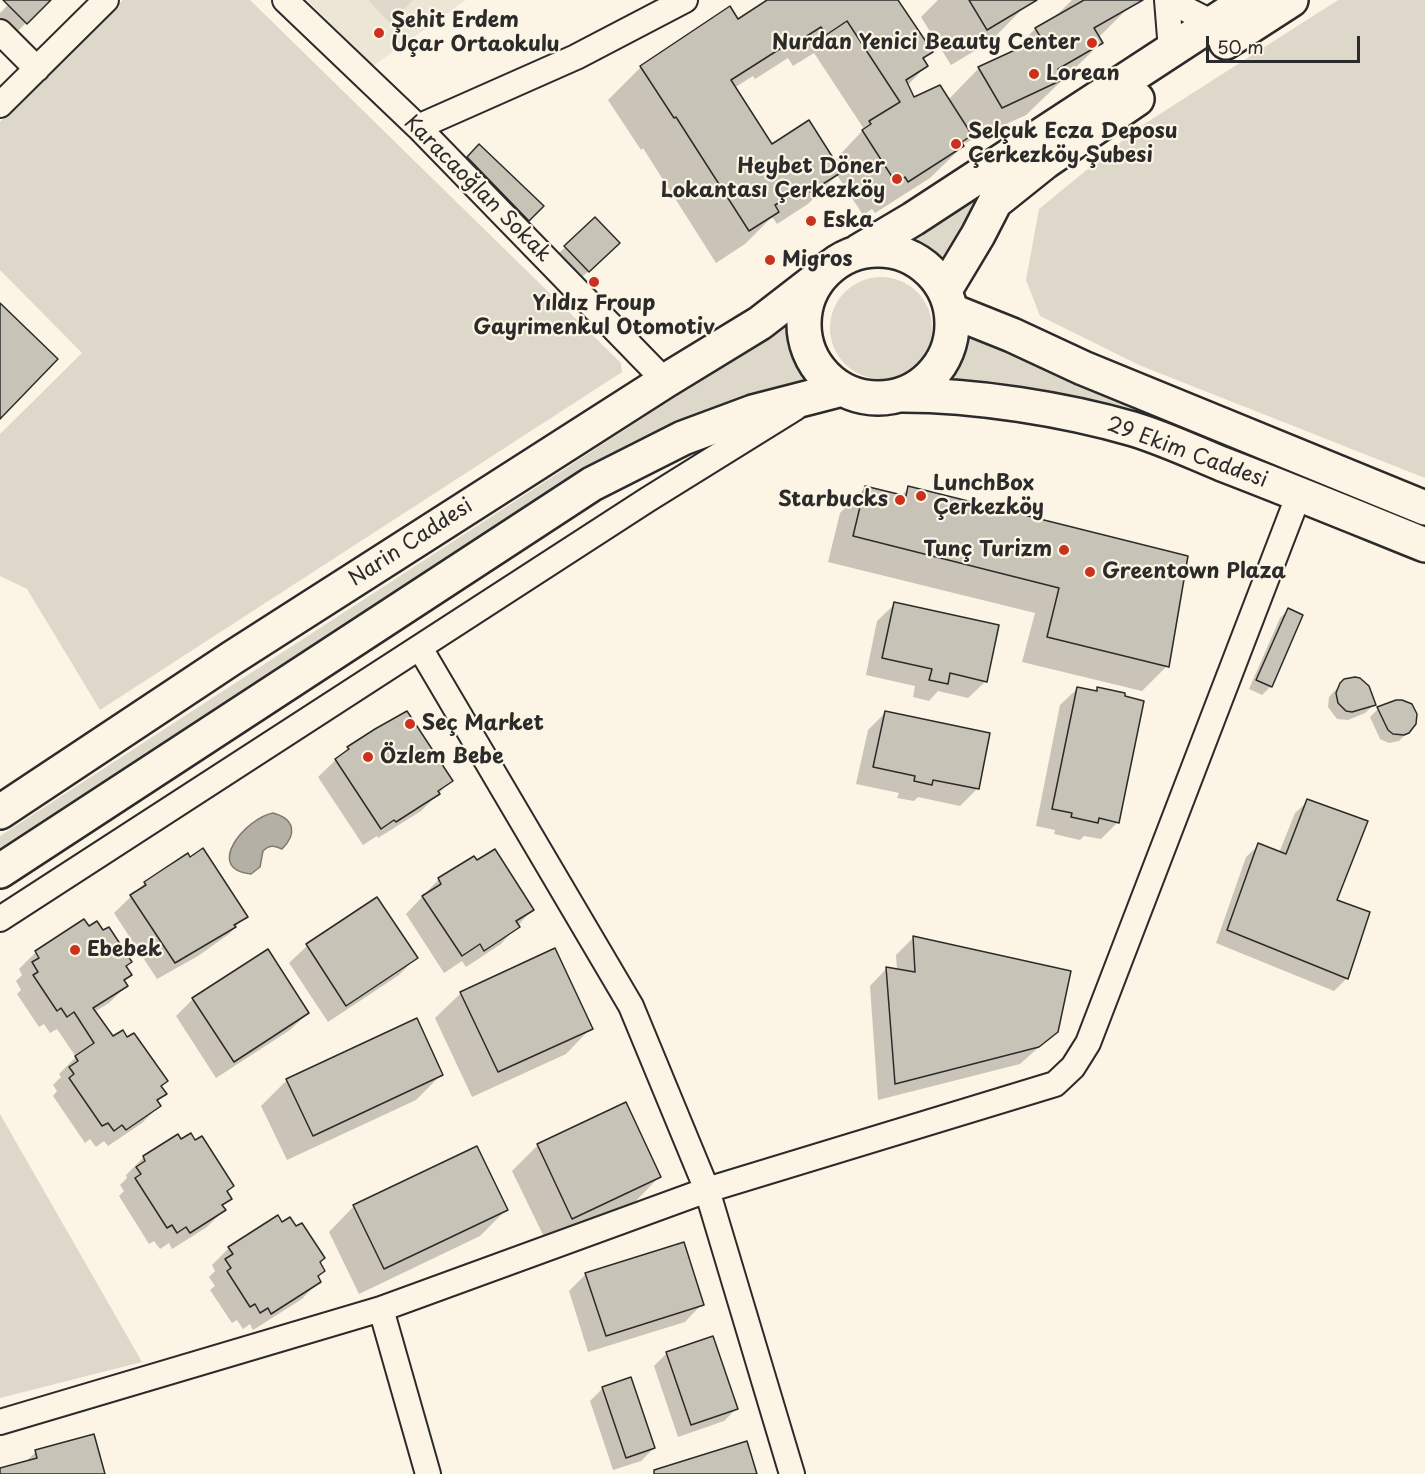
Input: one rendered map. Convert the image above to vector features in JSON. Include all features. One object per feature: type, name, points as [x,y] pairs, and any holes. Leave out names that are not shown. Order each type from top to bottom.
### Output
[{"type":"main road","points":[[826,393],[824,376],[812,358],[804,337],[804,314],[810,293],[822,275],[837,262],[913,219],[1248,0]]},
{"type":"main road","points":[[948,300],[995,202],[1045,162],[1157,86],[1291,0]]},
{"type":"main road","points":[[0,871],[592,484],[683,438],[753,412],[826,393],[883,399],[903,395],[922,385],[937,371],[948,352],[953,332],[948,300],[933,273],[916,260],[897,252],[876,249],[855,253]]},
{"type":"main road","name":"Narin Caddesi","points":[[0,812],[222,664],[665,381],[760,323],[822,275]]},
{"type":"main road","name":"29 Ekim Caddesi","points":[[948,300],[1012,335],[1115,381],[1425,508]]},
{"type":"main road","name":"29 Ekim Caddesi","points":[[903,395],[944,395],[1002,403],[1058,412],[1134,429],[1425,545]]},
{"type":"street","points":[[0,105],[106,0]]},
{"type":"street","name":"Karacaoğlan Sokak","points":[[285,0],[418,127],[665,381]]},
{"type":"street","points":[[418,127],[576,57],[686,0]]},
{"type":"street","points":[[1168,0],[1213,23]]},
{"type":"street","points":[[1168,0],[1171,50]]},
{"type":"street","points":[[0,32],[37,69]]},
{"type":"street","points":[[0,920],[647,500],[826,393]]},
{"type":"street","points":[[0,1422],[381,1309],[707,1190],[1055,1084],[1073,1067],[1088,1042],[1299,494]]},
{"type":"street","points":[[420,648],[631,1006],[707,1190],[792,1474]]},
{"type":"street","points":[[381,1309],[428,1474]]},
{"type":"shaded area","points":[[123,0],[250,0],[621,363],[622,372],[100,710],[27,589],[0,576],[0,434],[82,353],[0,270],[0,122]]},
{"type":"shaded area","name":"Şehit Erdem Uçar Ortaokulu","points":[[307,0],[466,0],[373,66]]},
{"type":"shaded area","points":[[368,0],[413,0],[390,23]]},
{"type":"shaded area","points":[[1338,0],[1425,0],[1425,478],[1139,365],[1040,316],[1026,280],[1039,209],[1138,128]]},
{"type":"shaded area","points":[[1094,115],[972,213],[962,227],[946,266],[907,246],[921,230]]},
{"type":"shaded area","points":[[881,277],[910,285],[924,299],[932,328],[924,357],[910,371],[881,379],[852,371],[838,357],[830,328],[838,299],[852,285]]},
{"type":"shaded area","points":[[959,321],[1425,513],[1425,540],[1135,422],[931,386],[953,356]]},
{"type":"shaded area","points":[[789,323],[795,327],[798,349],[812,382],[716,407],[630,443],[0,851],[0,836]]},
{"type":"shaded area","points":[[273,813],[286,819],[289,823],[292,833],[287,843],[282,849],[272,846],[265,849],[260,867],[251,874],[237,870],[230,863],[234,843],[251,824]]},
{"type":"shaded area","points":[[0,1114],[142,1362],[0,1398]]},
{"type":"building","points":[[3,0],[51,0],[27,24]]},
{"type":"building","points":[[767,0],[898,0],[933,52],[923,58],[928,66],[906,80],[914,97],[940,85],[972,135],[962,142],[964,146],[908,182],[905,177],[896,183],[862,130],[871,124],[869,121],[900,102],[847,21],[826,35],[821,27],[788,48],[786,45],[731,80],[772,144],[809,120],[842,172],[810,192],[806,186],[775,205],[779,212],[749,231],[676,117],[674,118],[640,66],[730,6],[738,19]]},
{"type":"building","points":[[969,0],[1037,0],[987,30]]},
{"type":"building","points":[[1084,0],[1143,0],[1094,28],[1103,43],[1058,69],[1064,79],[1002,108],[978,67],[1041,38],[1035,28]]},
{"type":"building","points":[[479,144],[544,206],[529,221],[467,157]]},
{"type":"building","points":[[595,217],[620,243],[589,272],[564,246]]},
{"type":"building","points":[[0,303],[58,359],[0,419]]},
{"type":"building","name":"Greentown Plaza","points":[[865,486],[906,496],[908,486],[1188,556],[1169,667],[1047,637],[1059,588],[853,536]]},
{"type":"building","points":[[894,602],[999,625],[987,682],[950,673],[948,684],[929,680],[932,669],[882,658]]},
{"type":"building","points":[[1288,608],[1303,615],[1272,687],[1256,680]]},
{"type":"building","points":[[1360,678],[1369,686],[1376,705],[1352,712],[1346,711],[1338,703],[1336,693],[1344,679]]},
{"type":"building","points":[[1077,687],[1097,691],[1097,687],[1125,693],[1125,696],[1144,701],[1119,823],[1099,818],[1098,823],[1071,817],[1072,813],[1052,809]]},
{"type":"building","points":[[1396,700],[1412,704],[1417,714],[1416,724],[1409,733],[1404,735],[1393,734],[1388,730],[1377,707]]},
{"type":"building","points":[[407,711],[453,781],[438,791],[440,794],[381,829],[335,759],[349,749],[347,747]]},
{"type":"building","points":[[885,711],[990,733],[979,789],[933,780],[932,785],[914,781],[915,776],[873,767]]},
{"type":"building","points":[[1307,799],[1368,821],[1337,900],[1370,912],[1348,979],[1227,930],[1258,843],[1286,854]]},
{"type":"building","points":[[203,848],[248,917],[234,925],[236,927],[175,963],[130,895],[146,885],[144,882],[188,853],[190,857]]},
{"type":"building","points":[[495,849],[534,910],[516,921],[520,927],[484,951],[480,944],[462,956],[422,896],[441,884],[438,878],[474,856],[477,860]]},
{"type":"building","points":[[377,897],[418,958],[346,1006],[306,944]]},
{"type":"building","points":[[84,919],[89,926],[97,921],[103,930],[109,927],[132,962],[126,966],[132,975],[124,980],[128,986],[93,1008],[113,1036],[123,1030],[127,1037],[134,1033],[168,1081],[161,1086],[167,1094],[157,1100],[161,1106],[126,1130],[122,1125],[114,1131],[108,1123],[102,1126],[69,1078],[74,1074],[69,1067],[78,1061],[75,1056],[94,1043],[74,1012],[67,1017],[61,1008],[57,1011],[33,975],[38,972],[32,962],[39,958],[35,951]]},
{"type":"building","points":[[913,936],[1071,971],[1058,1032],[1039,1047],[895,1084],[886,967],[915,972]]},
{"type":"building","points":[[555,948],[593,1029],[498,1072],[460,992]]},
{"type":"building","points":[[268,949],[309,1013],[234,1062],[192,998]]},
{"type":"building","points":[[417,1018],[443,1075],[313,1136],[286,1079]]},
{"type":"building","points":[[626,1102],[661,1177],[572,1219],[537,1144]]},
{"type":"building","points":[[191,1133],[195,1140],[202,1136],[234,1186],[227,1191],[232,1199],[222,1205],[226,1210],[190,1233],[186,1227],[177,1233],[172,1225],[167,1228],[135,1178],[141,1174],[136,1167],[145,1161],[143,1156],[178,1134],[181,1139]]},
{"type":"building","points":[[477,1146],[508,1210],[384,1269],[353,1205]]},
{"type":"building","points":[[278,1215],[282,1222],[290,1217],[296,1226],[302,1223],[325,1258],[320,1262],[325,1271],[318,1276],[321,1282],[271,1314],[268,1308],[260,1313],[255,1304],[250,1307],[227,1271],[231,1268],[225,1259],[233,1254],[228,1247]]},
{"type":"building","points":[[684,1242],[704,1305],[606,1336],[585,1273]]},
{"type":"building","points":[[713,1336],[738,1409],[691,1425],[666,1352]]},
{"type":"building","points":[[631,1377],[655,1448],[626,1458],[602,1387]]},
{"type":"building","points":[[94,1434],[105,1474],[0,1474],[0,1468],[37,1458],[35,1450]]},
{"type":"building","points":[[747,1441],[757,1474],[654,1474],[654,1470]]},
{"type":"place","name":"Şehit Erdem Uçar Ortaokulu","points":[[379,33]]},
{"type":"place","name":"Nurdan Yenici Beauty Center","points":[[1092,43]]},
{"type":"place","name":"Lorean","points":[[1034,74]]},
{"type":"place","name":"Selçuk Ecza Deposu Çerkezköy Şubesi","points":[[956,144]]},
{"type":"place","name":"Heybet Döner Lokantası Çerkezköy","points":[[897,179]]},
{"type":"place","name":"Eska","points":[[811,221]]},
{"type":"place","name":"Migros","points":[[770,260]]},
{"type":"place","name":"Yıldız Froup Gayrimenkul Otomotiv","points":[[594,282]]},
{"type":"place","name":"LunchBox Çerkezköy","points":[[921,496]]},
{"type":"place","name":"Starbucks","points":[[900,500]]},
{"type":"place","name":"Tunç Turizm","points":[[1064,550]]},
{"type":"place","name":"Greentown Plaza","points":[[1090,572]]},
{"type":"place","name":"Seç Market","points":[[410,724]]},
{"type":"place","name":"Özlem Bebe","points":[[368,757]]},
{"type":"place","name":"Ebebek","points":[[75,950]]}]
